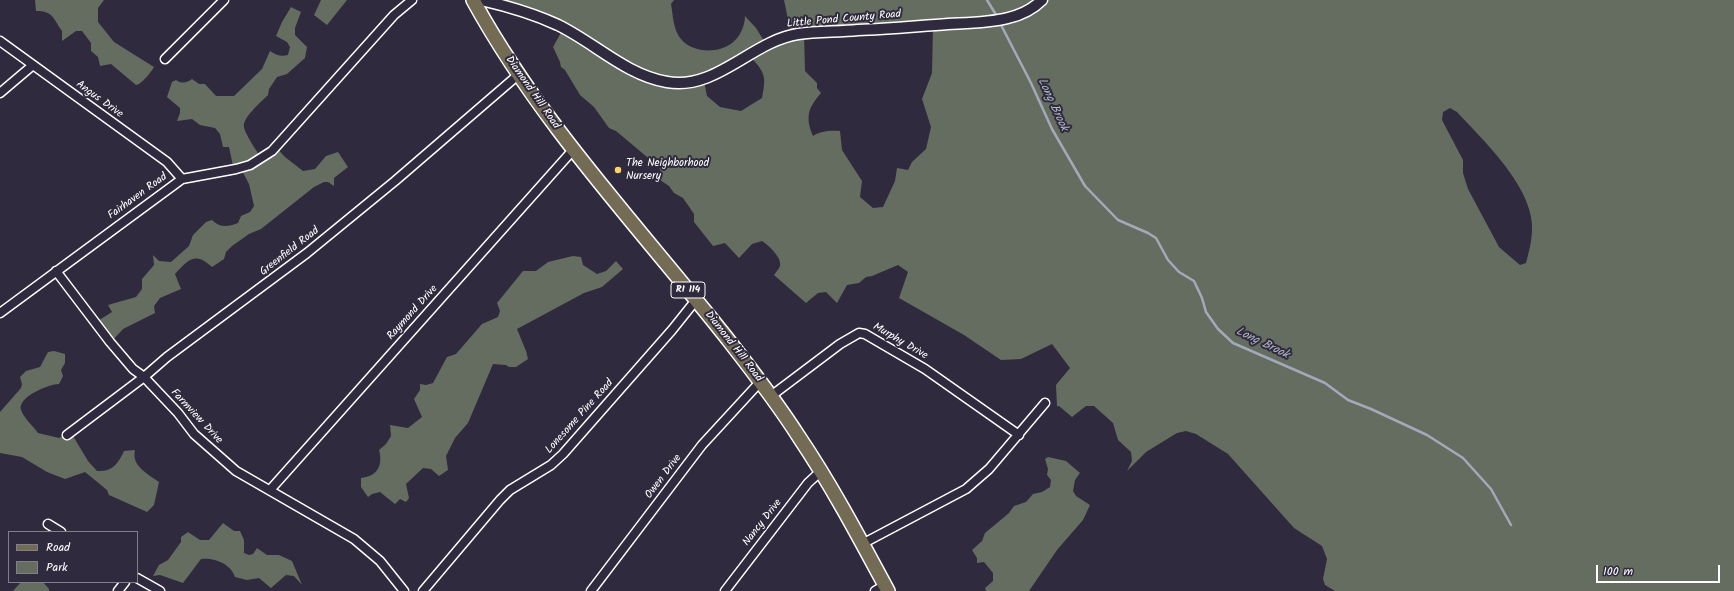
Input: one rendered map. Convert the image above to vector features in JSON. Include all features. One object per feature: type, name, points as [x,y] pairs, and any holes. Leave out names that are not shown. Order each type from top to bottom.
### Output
[{"type":"main road","name":"Diamond Hill Road","points":[[473,0],[518,76],[573,150],[696,300],[771,396],[821,471],[862,544],[883,589]]},
{"type":"street","points":[[165,60],[224,0]]},
{"type":"street","name":"Fairhaven Road","points":[[0,313],[56,270],[182,180],[243,167],[262,159],[272,151],[394,15],[412,0]]},
{"type":"street","name":"Little Pond County Road","points":[[481,0],[524,12],[559,26],[637,72],[651,78],[676,84],[708,77],[730,66],[762,46],[785,37],[830,31],[991,21],[1018,15],[1028,11],[1042,0]]},
{"type":"street","name":"Angus Drive","points":[[0,41],[167,162],[182,180]]},
{"type":"street","points":[[0,93],[34,65]]},
{"type":"street","name":"Greenfield Road","points":[[66,435],[144,377],[167,357],[269,282],[345,222],[518,76]]},
{"type":"street","name":"Raymond Drive","points":[[270,490],[573,150]]},
{"type":"street","name":"Farmview Drive","points":[[56,270],[110,342],[133,369],[144,377],[178,413],[194,434],[236,471],[364,546],[380,560],[404,591]]},
{"type":"street","name":"Lonesome Pine Road","points":[[423,591],[510,490],[551,465],[576,440],[696,300]]},
{"type":"street","name":"Murphy Drive","points":[[771,396],[840,344],[859,333],[865,334],[925,369],[1019,435]]},
{"type":"street","name":"Owen Drive","points":[[592,591],[702,445],[760,382]]},
{"type":"street","points":[[862,544],[966,489],[989,469],[1045,403]]},
{"type":"street","name":"Nancy Drive","points":[[725,591],[808,483],[821,471]]},
{"type":"street","points":[[48,524],[59,531]]},
{"type":"street","points":[[138,579],[160,591]]},
{"type":"street","points":[[118,591],[124,583]]},
{"type":"green space","points":[[35,0],[104,0],[98,8],[98,22],[114,42],[154,67],[144,80],[136,85],[111,64],[100,66],[98,57],[91,51],[91,43],[82,31],[76,31],[62,41],[62,31],[55,19],[46,12],[36,11]]},
{"type":"green space","points":[[321,0],[347,0],[327,25],[314,15]]},
{"type":"green space","points":[[497,0],[674,0],[671,4],[674,22],[676,31],[681,39],[692,47],[713,50],[726,47],[735,41],[742,31],[745,16],[756,28],[766,44],[791,34],[784,0],[1734,0],[1734,591],[1335,591],[1325,585],[1323,579],[1327,559],[1322,546],[1294,528],[1228,454],[1196,434],[1186,431],[1177,433],[1146,452],[1127,471],[1132,461],[1131,452],[1118,440],[1113,423],[1094,406],[1086,406],[1072,417],[1057,406],[1056,385],[1070,368],[1052,344],[1021,359],[1001,360],[964,335],[899,298],[908,272],[898,265],[866,277],[859,283],[847,285],[837,303],[826,292],[818,293],[806,303],[774,275],[780,266],[779,259],[771,248],[762,241],[752,244],[739,258],[725,243],[713,246],[694,222],[694,214],[683,198],[674,193],[669,186],[660,180],[662,175],[659,167],[616,131],[609,128],[594,107],[580,95],[565,70],[561,67],[553,47],[563,29]],"holes":[[[933,25],[932,73],[922,99],[931,127],[926,149],[912,162],[908,170],[897,168],[895,181],[883,207],[873,208],[860,197],[862,181],[842,150],[840,131],[826,131],[813,136],[809,123],[809,113],[813,103],[821,93],[817,88],[817,83],[805,71],[804,33]],[[748,54],[758,65],[763,74],[764,84],[762,98],[741,111],[720,107],[707,96],[703,76]],[[1450,108],[1457,112],[1501,161],[1520,188],[1527,203],[1532,223],[1531,240],[1526,263],[1520,265],[1499,247],[1468,189],[1463,173],[1463,160],[1442,120],[1443,112]]]},
{"type":"green space","points":[[291,7],[301,12],[295,28],[295,35],[307,47],[305,58],[287,74],[277,77],[269,89],[268,95],[246,119],[244,123],[245,130],[259,155],[274,145],[285,157],[303,171],[315,169],[326,156],[338,152],[348,167],[334,178],[334,186],[328,182],[324,182],[314,187],[261,229],[249,234],[232,246],[226,252],[224,259],[212,267],[201,259],[196,258],[188,261],[175,274],[181,289],[160,298],[154,306],[155,313],[123,329],[112,341],[96,322],[112,312],[108,305],[136,297],[142,289],[142,279],[154,265],[153,255],[159,261],[171,262],[189,246],[193,235],[206,222],[212,220],[221,226],[238,223],[241,216],[250,212],[254,206],[249,184],[240,167],[233,166],[229,147],[223,147],[220,134],[215,128],[200,125],[192,119],[177,121],[180,108],[167,97],[172,82],[176,80],[184,82],[192,79],[199,84],[205,84],[216,96],[234,96],[262,69],[270,51],[274,54],[283,56],[288,55],[290,47],[287,42],[276,36]]},
{"type":"green space","points":[[573,256],[581,257],[583,265],[597,274],[606,271],[616,261],[623,269],[602,287],[584,293],[517,329],[528,359],[516,367],[493,364],[468,423],[455,438],[446,456],[448,470],[439,476],[431,469],[423,468],[406,484],[409,498],[406,502],[400,499],[395,504],[380,492],[372,494],[368,497],[361,487],[361,478],[372,475],[378,469],[380,465],[379,450],[386,444],[391,436],[390,425],[408,428],[422,417],[414,399],[420,390],[420,384],[426,385],[433,383],[447,357],[456,354],[482,324],[498,317],[500,311],[497,303],[523,271],[536,271],[548,262]]},
{"type":"green space","points":[[54,351],[65,354],[65,363],[61,370],[63,376],[59,384],[48,386],[29,396],[21,405],[22,413],[38,433],[59,438],[70,431],[88,461],[97,471],[111,469],[117,463],[124,451],[135,450],[134,456],[141,469],[159,482],[154,505],[147,512],[109,495],[107,490],[85,472],[65,479],[47,472],[22,457],[0,453],[0,412],[21,388],[22,384],[20,377],[26,371],[40,367],[48,352]]},
{"type":"green space","points":[[1048,457],[1066,461],[1080,473],[1075,480],[1073,491],[1076,496],[1090,505],[1083,520],[1057,550],[1029,591],[986,591],[985,588],[993,581],[993,573],[984,562],[977,563],[977,558],[972,550],[982,541],[985,533],[1009,513],[1014,506],[1026,502],[1033,494],[1042,492],[1050,487],[1051,480],[1047,475],[1048,469],[1045,459]]},
{"type":"green space","points":[[223,523],[234,531],[240,531],[244,540],[244,553],[249,555],[253,554],[257,548],[267,555],[279,555],[292,561],[302,585],[294,576],[286,575],[271,588],[259,578],[247,580],[235,577],[230,568],[226,565],[211,559],[201,559],[183,583],[160,575],[153,576],[159,565],[168,560],[181,542],[181,537],[188,532],[200,540],[209,540]]},
{"type":"green space","points":[[20,583],[44,583],[49,589],[49,591],[13,591]]},
{"type":"waterway","name":"Long Brook","points":[[987,0],[998,18]]},
{"type":"waterway","name":"Long Brook","points":[[1000,23],[1031,83],[1052,129],[1085,186],[1118,220],[1156,238],[1168,260],[1179,272],[1194,281],[1202,298],[1206,312],[1218,329],[1233,343],[1325,383],[1348,400],[1427,435],[1463,458],[1491,489],[1511,525]]},
{"type":"place","name":"The Neighborhood Nursery","points":[[618,170]]}]
